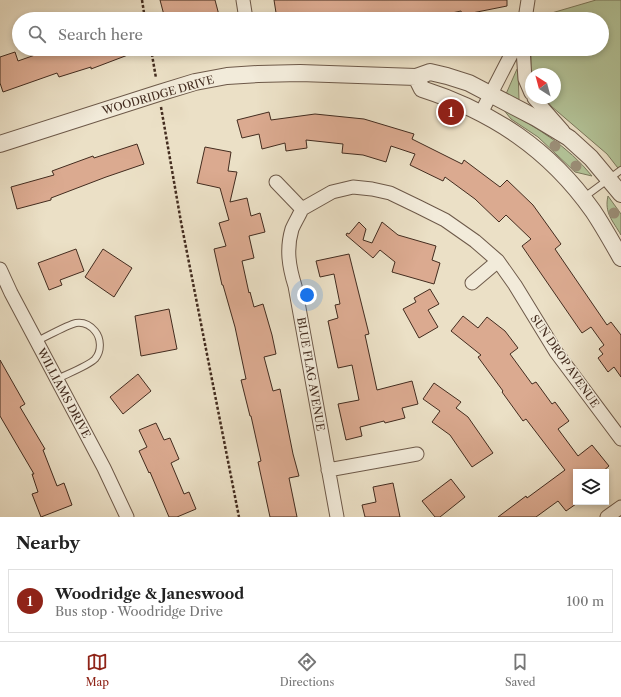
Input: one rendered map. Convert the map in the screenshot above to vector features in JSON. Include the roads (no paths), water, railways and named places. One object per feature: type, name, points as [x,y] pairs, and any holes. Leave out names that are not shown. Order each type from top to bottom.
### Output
[{"type":"street","points":[[243,0],[245,12]]},
{"type":"street","points":[[526,12],[528,0]]},
{"type":"street","points":[[481,113],[511,56]]},
{"type":"street","points":[[523,56],[525,79]]},
{"type":"street","name":"WOODRIDGE DRIVE","points":[[0,144],[195,82],[227,76],[300,72],[416,77],[430,72],[469,83],[492,94],[569,138],[591,158],[615,174],[621,194]]},
{"type":"street","points":[[416,77],[422,89],[451,99],[481,113],[531,144],[561,173],[583,198],[603,226],[621,258]]},
{"type":"street","points":[[539,104],[569,138]]},
{"type":"street","points":[[276,182],[302,209]]},
{"type":"street","name":"SUN DROP AVENUE","points":[[302,209],[332,192],[353,187],[372,189],[390,193],[445,220],[475,241],[498,261],[515,285],[556,352],[621,439]]},
{"type":"street","name":"BLUE FLAG AVENUE","points":[[302,209],[292,229],[288,250],[289,266],[337,517]]},
{"type":"street","points":[[472,283],[498,261]]},
{"type":"street","name":"WILLIAMS DRIVE","points":[[0,269],[104,468],[127,517]]},
{"type":"street","points":[[328,470],[417,454]]},
{"type":"street","points":[[607,517],[621,506]]},
{"type":"lane","points":[[583,198],[615,174]]},
{"type":"lane","points":[[37,341],[75,323],[86,324],[98,335],[100,343],[95,359],[57,379]]},
{"type":"place","name":"Woodridge & Janeswood","points":[[451,112]]}]
